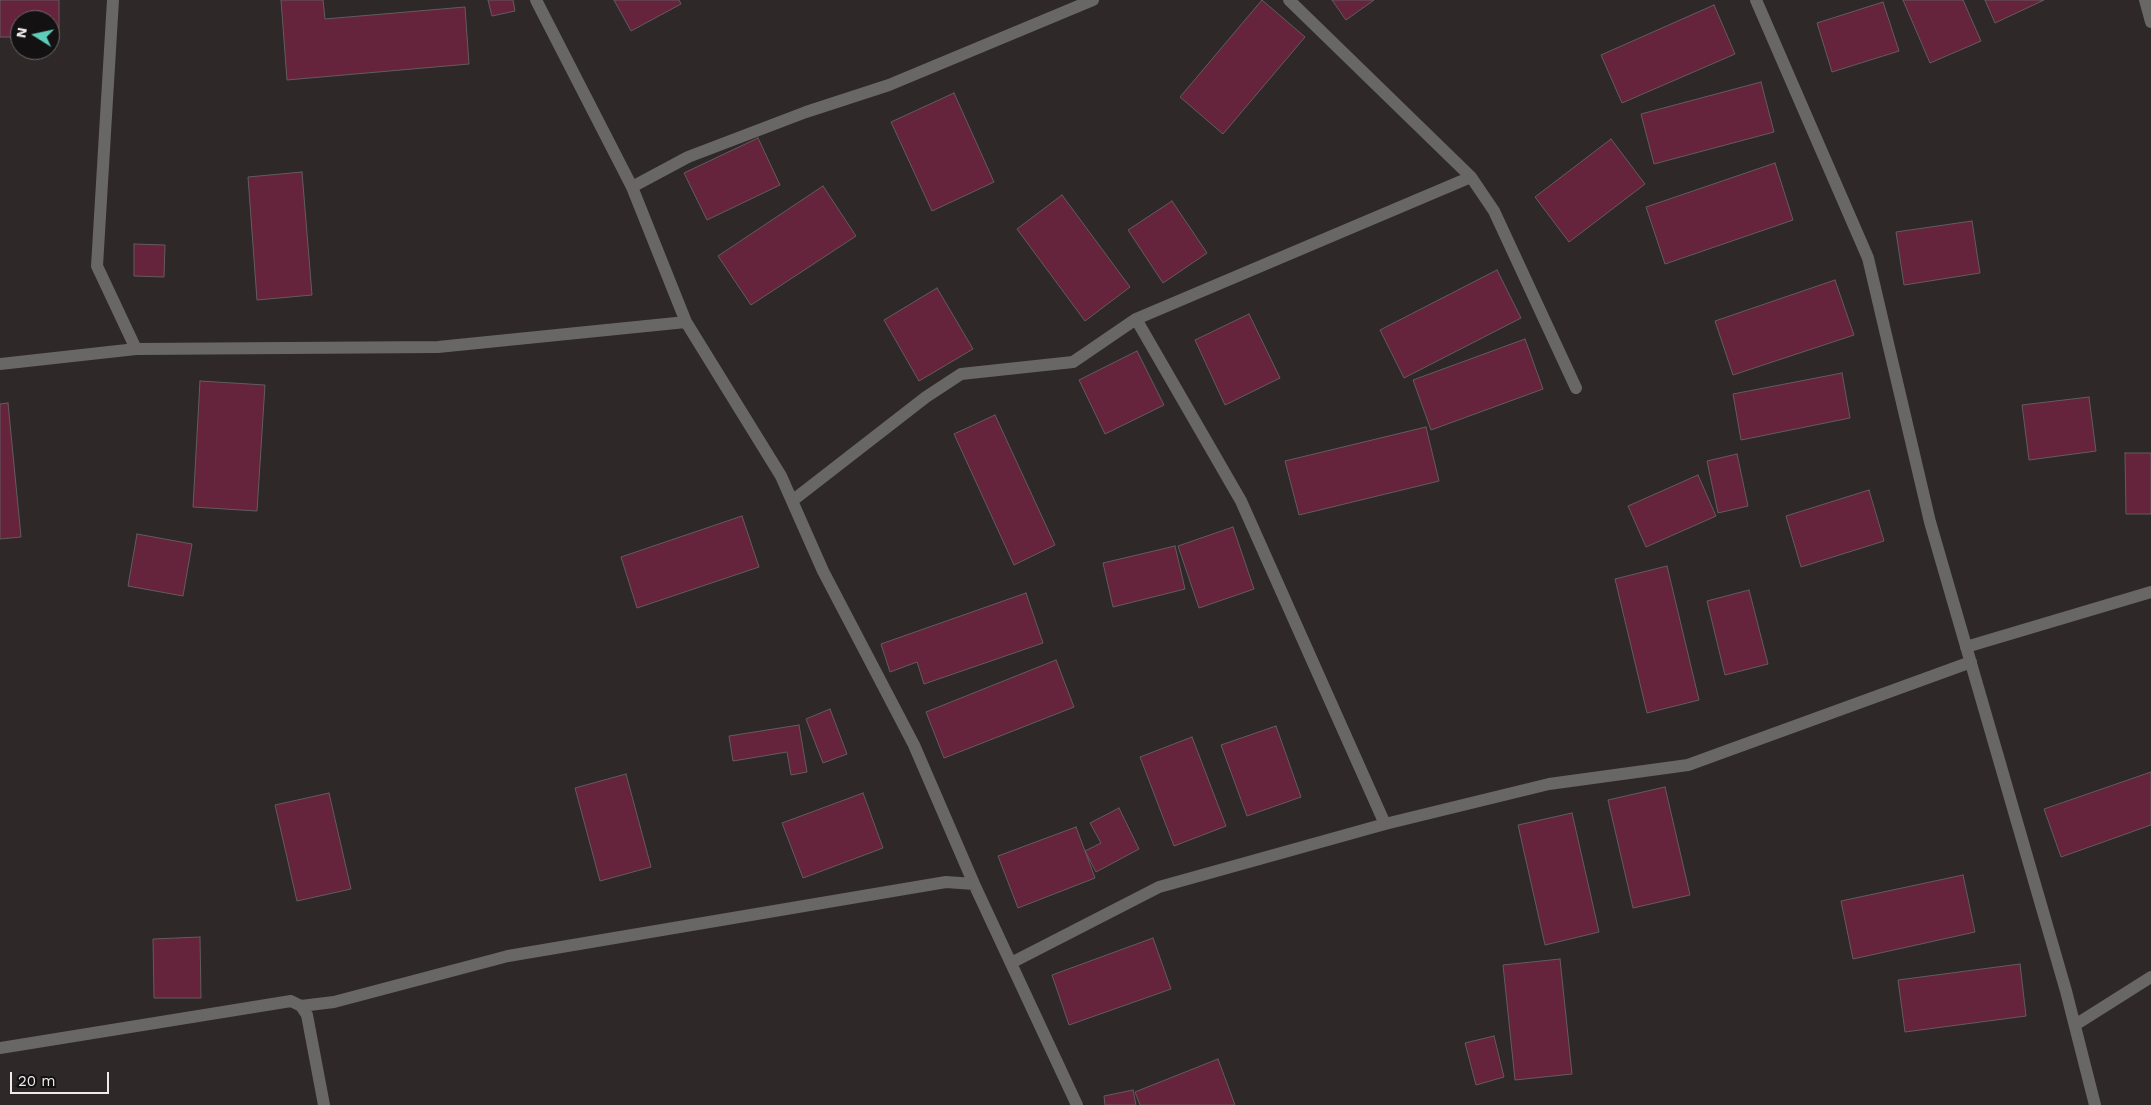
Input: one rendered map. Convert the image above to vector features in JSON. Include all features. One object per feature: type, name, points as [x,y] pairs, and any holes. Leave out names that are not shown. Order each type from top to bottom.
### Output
[{"type":"street","points":[[113,0],[97,266],[136,349]]},
{"type":"street","points":[[536,0],[632,187],[686,322],[781,476],[823,571],[914,745],[974,884],[1077,1105]]},
{"type":"street","points":[[632,187],[688,157],[806,112],[890,85],[1093,0]]},
{"type":"street","points":[[1289,0],[1471,178],[1494,211],[1576,388]]},
{"type":"street","points":[[1756,0],[1868,258],[1930,522],[2075,1025],[2095,1105]]},
{"type":"street","points":[[2145,0],[2151,22]]},
{"type":"street","points":[[792,501],[926,397],[961,374],[1073,362],[1136,319],[1471,178]]},
{"type":"street","points":[[1136,319],[1241,501],[1385,824]]},
{"type":"street","points":[[0,364],[136,349],[438,347],[686,322]]},
{"type":"street","points":[[1966,647],[2151,592]]},
{"type":"street","points":[[1011,963],[1159,887],[1385,824],[1549,784],[1688,764],[1971,662]]},
{"type":"street","points":[[301,1006],[334,1002],[508,956],[946,882],[974,884]]},
{"type":"street","points":[[2075,1025],[2151,977]]},
{"type":"street","points":[[0,1048],[291,1001],[301,1006],[307,1015],[324,1105]]},
{"type":"building","points":[[0,0],[59,0],[59,10],[10,10],[10,37],[0,37]]},
{"type":"building","points":[[281,0],[323,0],[325,19],[465,7],[469,64],[287,80]]},
{"type":"building","points":[[488,0],[513,0],[515,11],[492,16]]},
{"type":"building","points":[[614,0],[679,0],[681,4],[631,31]]},
{"type":"building","points":[[1262,0],[1305,37],[1223,134],[1180,97]]},
{"type":"building","points":[[1332,0],[1374,0],[1346,20]]},
{"type":"building","points":[[1903,0],[1963,0],[1981,41],[1930,63]]},
{"type":"building","points":[[1985,0],[2044,0],[1995,23]]},
{"type":"building","points":[[1883,2],[1899,51],[1832,72],[1817,23]]},
{"type":"building","points":[[1714,5],[1735,54],[1622,103],[1601,55]]},
{"type":"building","points":[[1761,82],[1774,132],[1654,164],[1641,114]]},
{"type":"building","points":[[954,93],[994,182],[932,211],[891,122]]},
{"type":"building","points":[[758,138],[780,185],[707,220],[684,173]]},
{"type":"building","points":[[1611,139],[1645,184],[1569,242],[1535,197]]},
{"type":"building","points":[[1775,163],[1793,220],[1665,264],[1646,207]]},
{"type":"building","points":[[302,172],[312,295],[257,300],[248,177]]},
{"type":"building","points":[[823,186],[856,236],[751,305],[718,256]]},
{"type":"building","points":[[1062,195],[1130,287],[1085,321],[1017,229]]},
{"type":"building","points":[[1172,201],[1207,253],[1163,283],[1128,230]]},
{"type":"building","points":[[1972,221],[1980,273],[1904,285],[1896,232]]},
{"type":"building","points":[[134,244],[165,245],[164,277],[134,276]]},
{"type":"building","points":[[1497,270],[1521,318],[1404,378],[1380,330]]},
{"type":"building","points":[[1835,280],[1854,335],[1733,375],[1715,321]]},
{"type":"building","points":[[937,288],[973,349],[919,381],[884,320]]},
{"type":"building","points":[[1249,314],[1280,378],[1225,405],[1195,340]]},
{"type":"building","points":[[1525,339],[1543,389],[1431,430],[1413,380]]},
{"type":"building","points":[[1137,351],[1164,405],[1105,434],[1079,380]]},
{"type":"building","points":[[1842,373],[1850,418],[1741,440],[1733,394]]},
{"type":"building","points":[[200,381],[265,385],[257,511],[193,507]]},
{"type":"building","points":[[2089,397],[2096,451],[2029,460],[2022,405]]},
{"type":"building","points":[[8,403],[21,537],[0,539],[0,404]]},
{"type":"building","points":[[995,415],[1055,545],[1014,565],[954,434]]},
{"type":"building","points":[[1426,427],[1439,481],[1299,515],[1285,461]]},
{"type":"building","points":[[2125,453],[2151,453],[2151,514],[2126,514]]},
{"type":"building","points":[[1737,454],[1748,506],[1718,513],[1707,461]]},
{"type":"building","points":[[1698,475],[1716,516],[1646,547],[1628,506]]},
{"type":"building","points":[[1869,490],[1884,541],[1801,567],[1786,516]]},
{"type":"building","points":[[742,516],[759,567],[637,608],[621,557]]},
{"type":"building","points":[[1233,527],[1254,589],[1199,608],[1178,546]]},
{"type":"building","points":[[137,534],[192,544],[183,596],[128,586]]},
{"type":"building","points":[[1175,546],[1185,589],[1113,607],[1103,563]]},
{"type":"building","points":[[1667,566],[1699,700],[1647,713],[1615,579]]},
{"type":"building","points":[[1749,590],[1768,664],[1725,675],[1707,601]]},
{"type":"building","points":[[1026,593],[1043,643],[924,684],[917,662],[890,672],[881,644]]},
{"type":"building","points":[[1056,660],[1074,707],[944,758],[926,712]]},
{"type":"building","points":[[830,709],[847,754],[823,763],[806,719]]},
{"type":"building","points":[[799,725],[807,772],[791,775],[787,752],[733,761],[729,736]]},
{"type":"building","points":[[1276,726],[1301,797],[1247,816],[1221,745]]},
{"type":"building","points":[[1192,737],[1226,826],[1174,846],[1140,757]]},
{"type":"building","points":[[2151,772],[2151,825],[2061,857],[2044,809]]},
{"type":"building","points":[[626,774],[651,867],[600,881],[575,788]]},
{"type":"building","points":[[1665,787],[1690,895],[1633,908],[1608,800]]},
{"type":"building","points":[[329,793],[351,889],[297,901],[275,805]]},
{"type":"building","points":[[863,793],[883,848],[803,878],[782,823]]},
{"type":"building","points":[[1119,808],[1139,849],[1096,872],[1085,851],[1101,843],[1090,823]]},
{"type":"building","points":[[1572,813],[1599,932],[1545,945],[1518,825]]},
{"type":"building","points":[[1076,827],[1095,878],[1018,908],[998,856]]},
{"type":"building","points":[[1963,875],[1975,932],[1853,959],[1841,901]]},
{"type":"building","points":[[200,937],[201,998],[154,998],[153,939]]},
{"type":"building","points":[[1153,938],[1171,989],[1069,1025],[1052,975]]},
{"type":"building","points":[[1560,959],[1572,1074],[1515,1080],[1503,965]]},
{"type":"building","points":[[2020,964],[2026,1016],[1905,1032],[1898,980]]},
{"type":"building","points":[[1494,1036],[1504,1077],[1476,1085],[1465,1043]]},
{"type":"building","points":[[1218,1059],[1235,1105],[1140,1105],[1135,1092]]},
{"type":"building","points":[[1133,1090],[1136,1105],[1105,1105],[1104,1096]]}]
